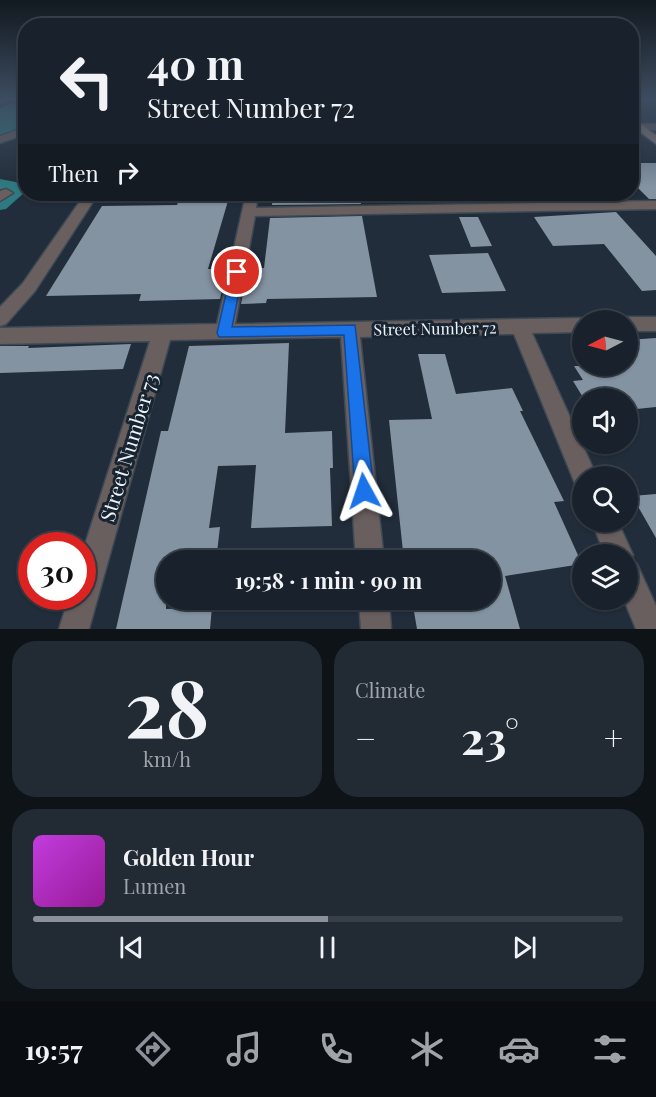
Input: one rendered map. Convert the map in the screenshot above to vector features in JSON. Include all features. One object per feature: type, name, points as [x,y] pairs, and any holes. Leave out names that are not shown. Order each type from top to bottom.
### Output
[{"type":"street","points":[[641,128],[656,141]]},
{"type":"street","points":[[0,140],[18,133]]},
{"type":"street","points":[[0,319],[29,287],[86,201]]},
{"type":"street","points":[[224,333],[251,201]]},
{"type":"street","points":[[409,201],[411,209]]},
{"type":"street","points":[[570,201],[574,206]]},
{"type":"street","points":[[250,212],[656,205]]},
{"type":"street","points":[[638,324],[656,324]]},
{"type":"street","name":"Street Number 72","points":[[0,336],[572,325]]},
{"type":"street","points":[[520,327],[580,466]]},
{"type":"street","points":[[350,329],[369,550]]},
{"type":"street","name":"Street Number 73","points":[[74,629],[162,334]]},
{"type":"street","points":[[638,599],[651,629]]},
{"type":"street","points":[[375,610],[376,629]]},
{"type":"shaded area","points":[[0,128],[18,128],[18,132],[0,140]]},
{"type":"building","points":[[639,163],[656,163],[656,199],[649,199],[639,189]]},
{"type":"building","points":[[178,201],[228,201],[208,269],[227,269],[220,299],[139,301],[141,294],[46,296],[102,206],[177,205]]},
{"type":"building","points":[[272,201],[360,201],[361,204],[272,205]]},
{"type":"building","points":[[616,212],[656,256],[656,290],[642,291],[604,244],[553,246],[534,217]]},
{"type":"building","points":[[362,216],[377,297],[267,299],[266,303],[241,304],[248,268],[264,268],[270,218]]},
{"type":"building","points":[[459,217],[478,217],[492,246],[471,247]]},
{"type":"building","points":[[488,253],[506,291],[442,293],[429,255]]},
{"type":"building","points":[[656,338],[656,407],[638,409],[638,388],[577,388],[573,381],[583,380],[580,376],[638,376],[638,339]]},
{"type":"building","points":[[289,343],[285,433],[332,431],[333,468],[330,468],[332,526],[251,528],[256,465],[218,466],[209,528],[220,527],[217,550],[156,550],[156,610],[212,610],[210,629],[116,629],[161,431],[168,431],[189,346]]},
{"type":"building","points":[[131,344],[123,369],[0,373],[0,346],[29,346],[28,348]]},
{"type":"building","points":[[418,354],[445,354],[456,394],[512,388],[523,411],[520,411],[564,501],[554,502],[573,544],[572,566],[505,576],[520,629],[417,629],[414,610],[501,610],[501,550],[403,550],[389,420],[432,419]]},
{"type":"building","points":[[656,494],[656,538],[638,506],[638,496]]},
{"type":"waterway","points":[[0,184],[15,187],[16,192],[0,205]]},
{"type":"route","points":[[237,272],[224,333],[350,329],[364,491]]}]
